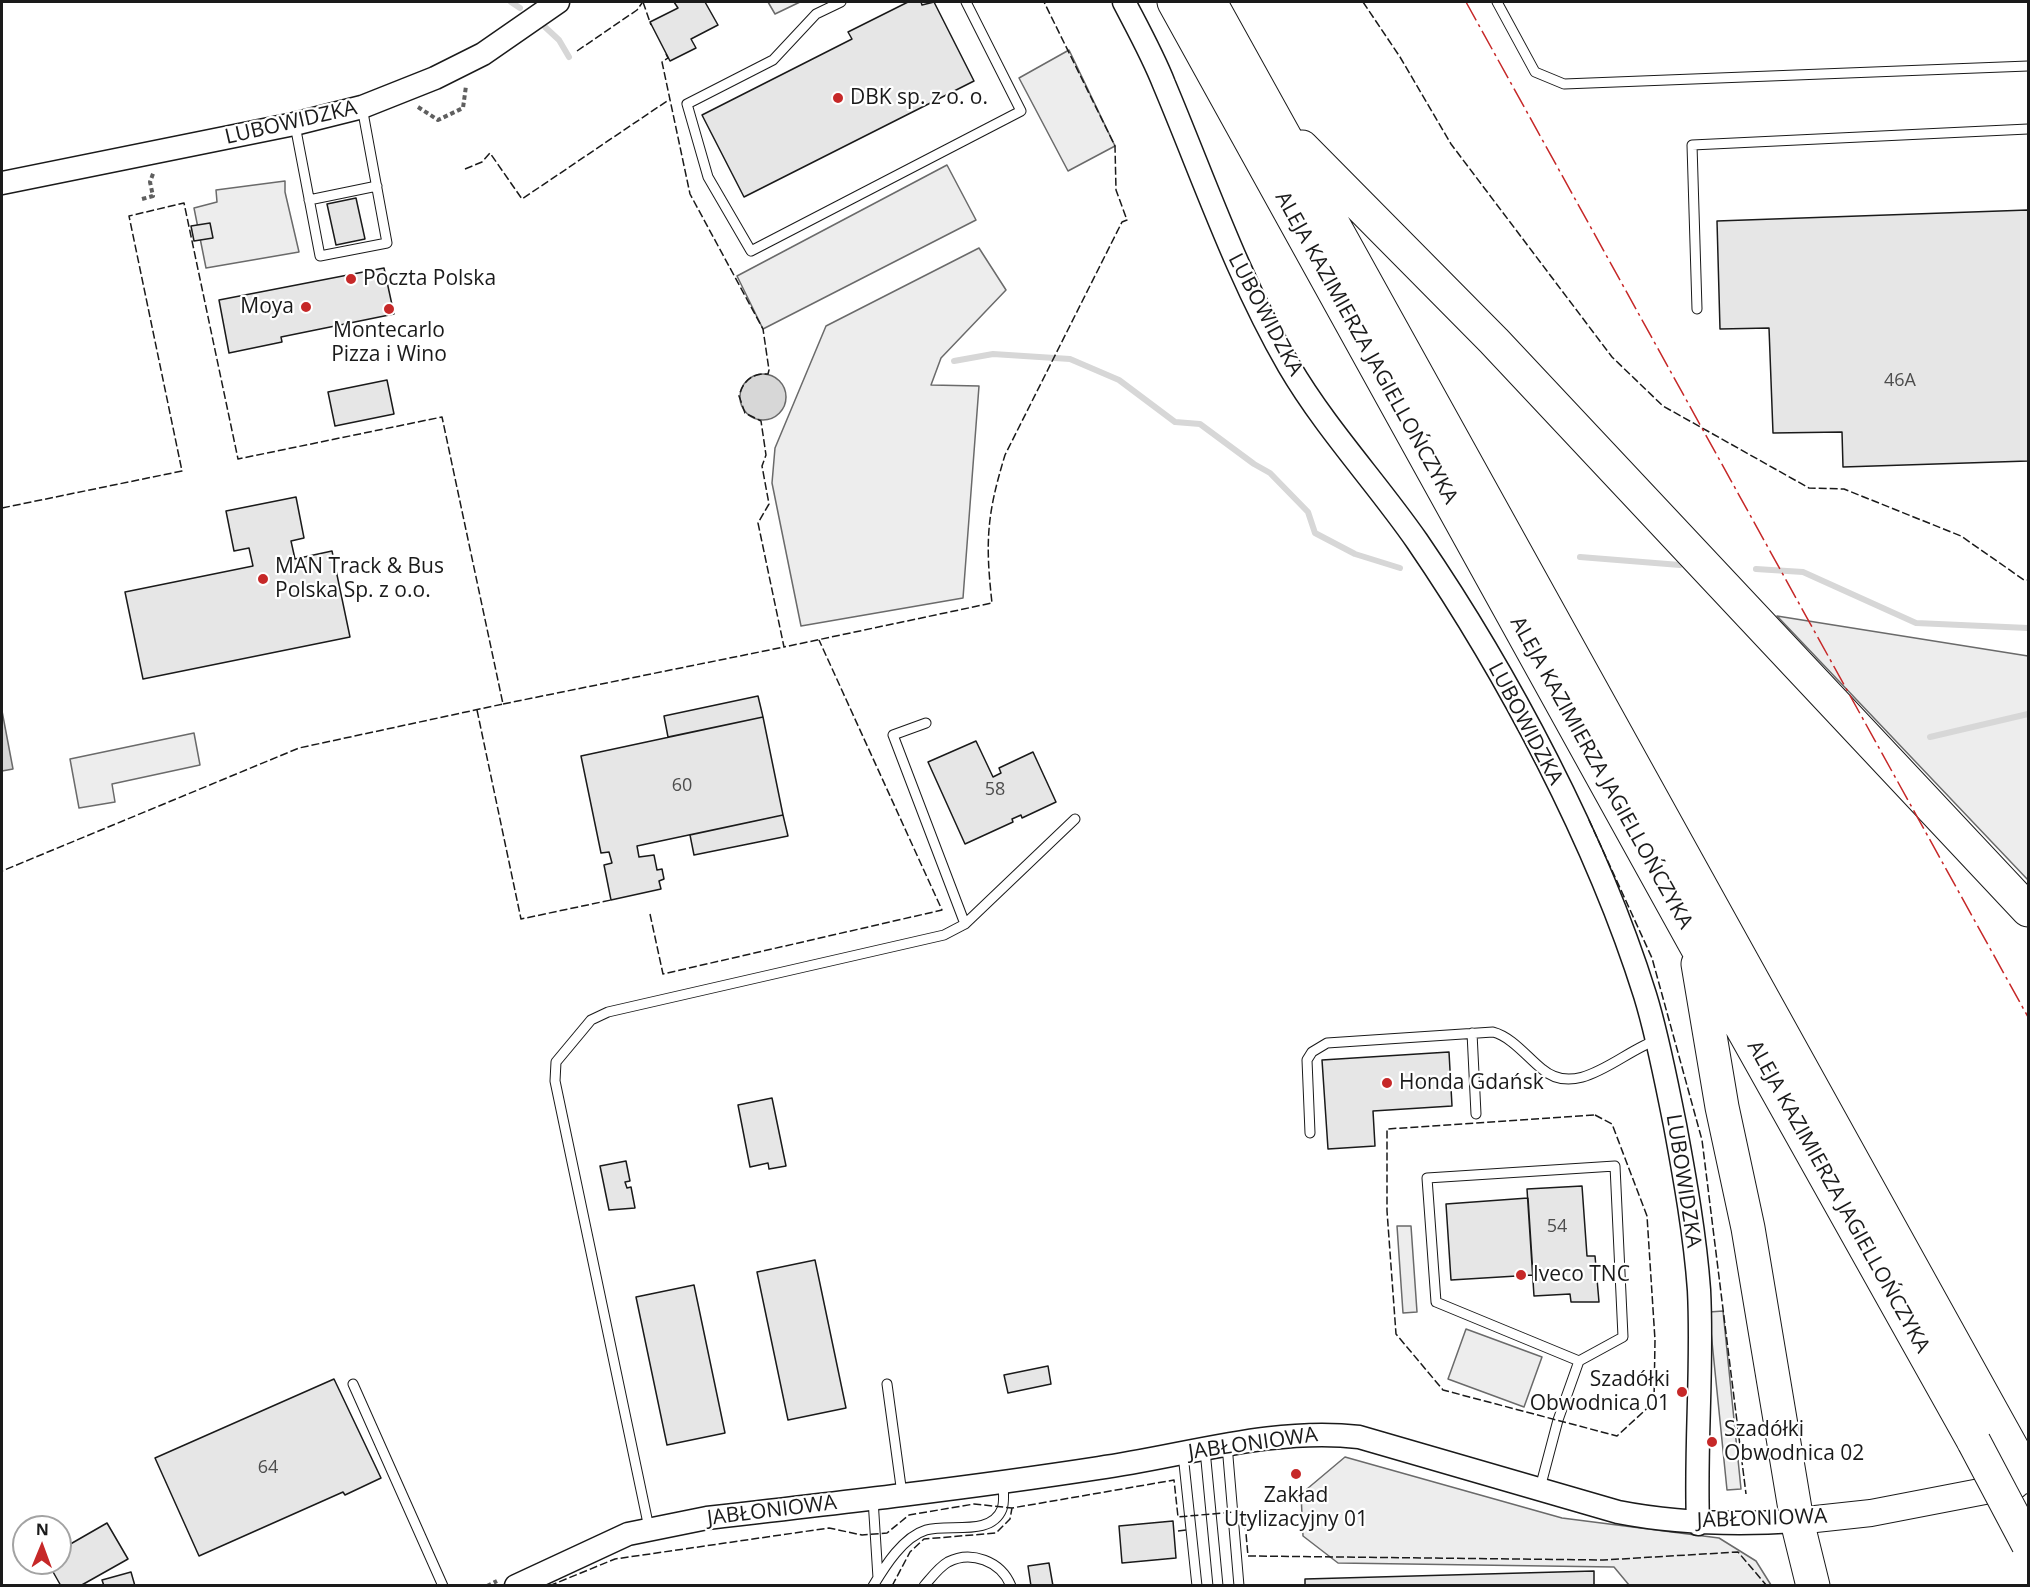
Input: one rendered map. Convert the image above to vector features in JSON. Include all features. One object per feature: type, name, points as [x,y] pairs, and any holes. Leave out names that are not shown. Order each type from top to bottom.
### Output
[{"type":"highway","name":"ALEJA KAZIMIERZA JAGIELLOŃCZYKA","points":[[1174,2],[1694,942],[1974,1442],[2028,1544]]},
{"type":"highway","name":"ALEJA KAZIMIERZA JAGIELLOŃCZYKA","points":[[1210,2],[2028,1477]]},
{"type":"highway","points":[[1273,118],[1494,341],[2028,910]]},
{"type":"highway","points":[[1694,942],[1722,1107],[1748,1228],[1797,1521],[1813,1586]]},
{"type":"main road","name":"JABŁONIOWA","points":[[1797,1521],[1918,1506],[2028,1483]]},
{"type":"street","name":"LUBOWIDZKA","points":[[2,183],[294,124],[362,106],[435,78],[483,54],[558,2]]},
{"type":"street","name":"LUBOWIDZKA","points":[[1124,2],[1164,82],[1198,172],[1262,316],[1292,370],[1341,443],[1403,522],[1443,581],[1493,664],[1558,786],[1609,894],[1645,996],[1657,1040],[1682,1164],[1699,1290],[1696,1468],[1698,1524]]},
{"type":"street","name":"JABŁONIOWA","points":[[516,1586],[628,1534],[649,1528],[707,1518],[1004,1481],[1194,1452],[1275,1437],[1327,1433],[1359,1437],[1618,1512],[1698,1524],[1797,1521]]},
{"type":"lane","points":[[841,2],[816,14],[773,60],[687,104],[708,177],[752,251],[1021,111],[966,2]]},
{"type":"lane","points":[[1497,2],[1535,72],[1564,84],[2028,66]]},
{"type":"lane","points":[[294,124],[320,256],[387,243],[362,106]]},
{"type":"lane","points":[[1697,309],[1692,145],[2028,129]]},
{"type":"lane","points":[[309,200],[376,186]]},
{"type":"lane","points":[[926,723],[893,735],[965,924]]},
{"type":"lane","points":[[649,1528],[555,1081],[556,1062],[591,1020],[608,1012],[944,935],[965,924],[1075,819]]},
{"type":"lane","points":[[1747,968],[1757,1012]]},
{"type":"lane","points":[[1718,983],[1743,1007]]},
{"type":"lane","points":[[1767,1031],[1800,1063]]},
{"type":"lane","points":[[1472,1033],[1476,1114]]},
{"type":"lane","points":[[1310,1133],[1307,1060],[1312,1052],[1327,1043],[1472,1033],[1498,1034],[1545,1072],[1569,1080],[1590,1075],[1639,1047],[1657,1040]]},
{"type":"lane","points":[[1764,1045],[1771,1079]]},
{"type":"lane","points":[[1540,1488],[1558,1420],[1579,1361],[1623,1337],[1615,1166],[1427,1178],[1436,1302],[1579,1361]]},
{"type":"lane","points":[[353,1384],[443,1586]]},
{"type":"lane","points":[[887,1384],[902,1494]]},
{"type":"lane","points":[[1227,1445],[1239,1586]]},
{"type":"lane","points":[[1194,1452],[1197,1586]]},
{"type":"lane","points":[[1194,1452],[1218,1586]]},
{"type":"lane","points":[[875,1582],[906,1541],[926,1530],[979,1526],[997,1517],[1003,1507],[1004,1481]]},
{"type":"lane","points":[[873,1498],[875,1582]]},
{"type":"lane","points":[[924,1586],[946,1563],[961,1557],[975,1557],[999,1568],[1011,1586]]},
{"type":"path","points":[[438,120],[463,108]]},
{"type":"shaded area","points":[[768,2],[800,2],[775,14]]},
{"type":"shaded area","points":[[1069,50],[1115,146],[1068,171],[1019,78]]},
{"type":"shaded area","points":[[947,165],[976,220],[763,329],[737,276]]},
{"type":"shaded area","points":[[285,181],[285,192],[299,252],[206,268],[194,208],[217,202],[216,190]]},
{"type":"shaded area","points":[[979,248],[1006,290],[941,358],[931,385],[979,386],[963,598],[801,626],[772,483],[775,448],[826,326]]},
{"type":"shaded area","points":[[768,374],[780,380],[785,388],[785,406],[780,414],[772,419],[758,420],[750,417],[743,410],[740,392],[743,384],[750,377]]},
{"type":"shaded area","points":[[1777,616],[2028,656],[2028,880]]},
{"type":"shaded area","points":[[2,711],[13,769],[2,771]]},
{"type":"shaded area","points":[[194,733],[200,765],[112,784],[115,802],[79,808],[70,759]]},
{"type":"shaded area","points":[[1397,1226],[1411,1226],[1417,1312],[1403,1313]]},
{"type":"shaded area","points":[[1723,1311],[1741,1489],[1727,1490],[1709,1312]]},
{"type":"shaded area","points":[[1466,1329],[1542,1357],[1524,1407],[1448,1379]]},
{"type":"shaded area","points":[[1345,1457],[1562,1518],[1719,1538],[1756,1561],[1771,1585],[1629,1585],[1614,1567],[1338,1563],[1303,1536],[1301,1494]]},
{"type":"building","points":[[674,2],[705,2],[718,25],[691,39],[696,48],[670,61],[650,22],[678,8]]},
{"type":"building","name":"DBK sp. z o. o.","points":[[908,2],[921,2],[922,5],[934,2],[974,81],[744,197],[702,115],[852,39],[848,32]]},
{"type":"building","points":[[356,198],[365,239],[336,245],[327,204]]},
{"type":"building","points":[[2028,210],[2028,461],[1843,467],[1842,432],[1773,433],[1769,328],[1720,329],[1717,221]]},
{"type":"building","points":[[210,223],[213,238],[194,241],[191,226]]},
{"type":"building","name":"Moya","points":[[384,268],[394,314],[281,337],[282,342],[229,353],[219,300]]},
{"type":"building","points":[[387,380],[394,414],[335,426],[328,392]]},
{"type":"building","name":"MAN Track & Bus Polska Sp. z o.o.","points":[[296,497],[304,538],[291,541],[295,559],[332,551],[350,637],[143,679],[125,592],[253,566],[249,548],[234,551],[226,511]]},
{"type":"building","points":[[758,696],[763,717],[668,737],[664,716]]},
{"type":"building","points":[[763,717],[783,815],[637,846],[639,857],[654,855],[657,870],[662,869],[664,879],[659,881],[661,889],[611,900],[604,865],[612,863],[609,852],[601,853],[581,756]]},
{"type":"building","points":[[976,741],[993,777],[1001,773],[999,768],[1033,752],[1056,802],[1022,818],[1021,815],[1012,819],[1013,822],[965,844],[928,762]]},
{"type":"building","points":[[783,815],[788,836],[694,855],[690,835]]},
{"type":"building","name":"Honda Gdańsk","points":[[1449,1052],[1452,1106],[1373,1111],[1375,1146],[1328,1149],[1322,1060]]},
{"type":"building","points":[[772,1098],[786,1166],[769,1169],[768,1163],[750,1167],[738,1105]]},
{"type":"building","points":[[626,1161],[630,1181],[625,1182],[627,1188],[631,1187],[635,1208],[609,1210],[600,1166]]},
{"type":"building","points":[[1582,1186],[1587,1256],[1595,1256],[1599,1302],[1571,1302],[1570,1294],[1534,1296],[1527,1189]]},
{"type":"building","points":[[1528,1198],[1533,1275],[1451,1280],[1446,1204]]},
{"type":"building","points":[[815,1260],[846,1408],[788,1420],[757,1272]]},
{"type":"building","points":[[694,1285],[725,1433],[667,1445],[636,1297]]},
{"type":"building","points":[[1048,1366],[1051,1384],[1008,1393],[1004,1375]]},
{"type":"building","points":[[334,1379],[381,1478],[345,1495],[343,1492],[199,1556],[155,1458]]},
{"type":"building","points":[[1173,1521],[1176,1558],[1122,1563],[1119,1526]]},
{"type":"building","points":[[107,1523],[128,1559],[80,1586],[61,1586],[55,1575],[72,1575],[72,1543]]},
{"type":"building","points":[[1049,1563],[1053,1586],[1031,1586],[1028,1566]]},
{"type":"building","points":[[1594,1571],[1594,1586],[1305,1586],[1305,1579]]},
{"type":"building","points":[[131,1572],[135,1586],[104,1586],[102,1580]]},
{"type":"waterway","points":[[511,2],[520,8]]},
{"type":"waterway","points":[[545,27],[559,40],[569,57]]},
{"type":"waterway","points":[[954,361],[993,354],[1070,359],[1119,380],[1175,422],[1200,424],[1254,464],[1270,473],[1308,512],[1315,533],[1355,554],[1400,568]]},
{"type":"waterway","points":[[1580,557],[1680,565]]},
{"type":"waterway","points":[[1756,569],[1803,572],[1916,623],[2028,628]]},
{"type":"waterway","points":[[1930,737],[2028,714]]},
{"type":"fence","points":[[643,2],[651,25]]},
{"type":"fence","points":[[666,54],[668,58],[662,62],[690,194],[763,329],[768,374],[757,375],[749,379],[739,396],[745,413],[761,421],[766,455],[762,466],[769,504],[758,523],[784,647],[992,603],[989,528],[994,494],[1005,455],[1122,222],[1127,220],[1116,190],[1115,146],[1044,2]]},
{"type":"fence","points":[[1363,2],[1400,57],[1451,144],[1612,357],[1663,406],[1809,488],[1844,489],[1961,536],[2024,580],[2028,580]]},
{"type":"fence","points":[[577,51],[637,10],[642,3]]},
{"type":"fence","points":[[465,169],[482,162],[490,153],[522,199],[670,99]]},
{"type":"fence","points":[[2,508],[182,471],[129,216],[184,203],[238,459],[442,417],[503,704],[299,748],[2,871]]},
{"type":"fence","points":[[650,914],[663,974],[942,910],[819,640]]},
{"type":"fence","points":[[503,704],[784,647]]},
{"type":"fence","points":[[477,710],[521,919],[611,900]]},
{"type":"fence","points":[[1589,820],[1652,958],[1702,1140],[1746,1494]]},
{"type":"fence","points":[[1595,1115],[1612,1124],[1647,1216],[1655,1340],[1654,1402],[1617,1436],[1443,1390],[1396,1334],[1387,1211],[1387,1129],[1595,1115]]},
{"type":"fence","points":[[549,1586],[615,1559],[829,1528],[862,1535],[887,1533],[909,1515],[974,1504],[1012,1508],[1174,1480],[1178,1517],[1244,1511],[1248,1556],[1603,1560],[1738,1552],[1767,1586]]},
{"type":"fence","points":[[892,1586],[910,1552],[924,1539],[996,1533],[1010,1519],[1012,1508]]},
{"type":"fence","points":[[1178,1531],[1186,1530]]},
{"type":"power","points":[[1466,2],[2028,1017]]},
{"type":"place","name":"DBK sp. z o. o.","points":[[838,98]]},
{"type":"place","name":"Poczta Polska","points":[[351,279]]},
{"type":"place","name":"Moya","points":[[306,307]]},
{"type":"place","name":"Montecarlo Pizza i Wino","points":[[389,309]]},
{"type":"place","name":"MAN Track & Bus Polska Sp. z o.o.","points":[[263,579]]},
{"type":"place","name":"Honda Gdańsk","points":[[1387,1083]]},
{"type":"place","name":"Iveco TNC","points":[[1521,1275]]},
{"type":"place","name":"Szadółki Obwodnica 01","points":[[1682,1392]]},
{"type":"place","name":"Szadółki Obwodnica 02","points":[[1712,1442]]},
{"type":"place","name":"Zakład Utylizacyjny 01","points":[[1296,1474]]}]
